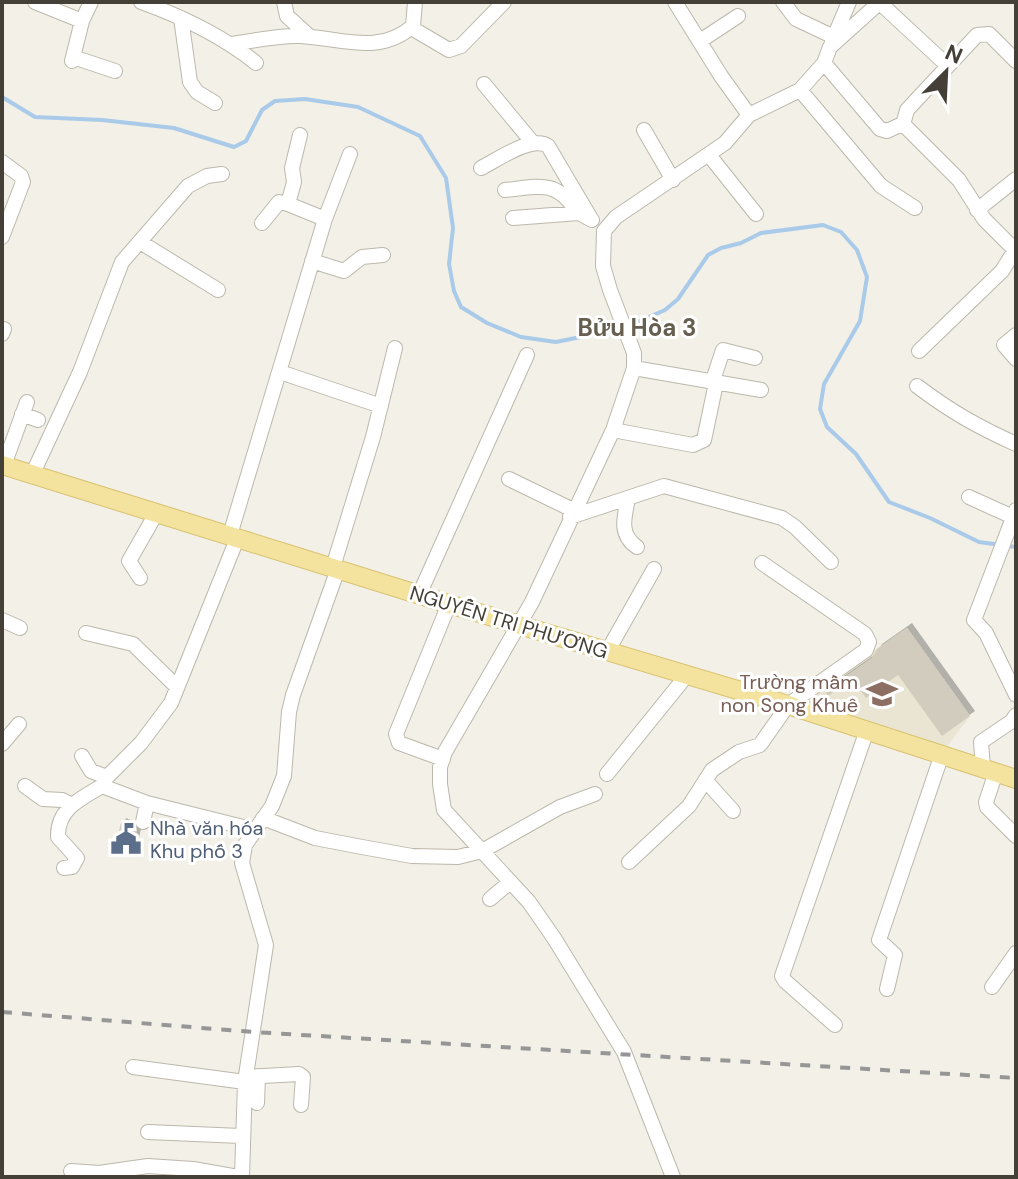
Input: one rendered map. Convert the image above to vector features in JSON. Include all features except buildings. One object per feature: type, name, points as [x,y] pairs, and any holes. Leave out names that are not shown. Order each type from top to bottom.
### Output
[{"type":"main road","name":"NGUYỄN TRI PHƯƠNG","points":[[3,465],[520,626],[788,705],[1016,779]]},
{"type":"street","points":[[35,2],[82,21]]},
{"type":"street","points":[[91,2],[82,21],[72,59],[115,71]]},
{"type":"street","points":[[141,2],[232,44],[256,63]]},
{"type":"street","points":[[284,2],[287,16],[311,37]]},
{"type":"street","points":[[415,2],[415,30],[449,50],[461,46],[504,2]]},
{"type":"street","points":[[675,2],[749,115]]},
{"type":"street","points":[[783,2],[796,19],[832,42]]},
{"type":"street","points":[[673,1177],[624,1052],[541,917],[444,810],[440,784],[443,759],[479,690],[520,626],[613,430],[634,368],[629,335],[603,266],[604,231],[616,217],[725,143],[749,115],[800,90],[824,63],[849,2]]},
{"type":"street","points":[[832,42],[883,3],[948,66]]},
{"type":"street","points":[[700,41],[738,16]]},
{"type":"street","points":[[181,18],[190,82],[197,92],[215,103]]},
{"type":"street","points":[[232,44],[287,36],[381,43],[403,35],[413,26]]},
{"type":"street","points":[[903,125],[907,110],[977,35],[983,32],[989,34],[1016,61]]},
{"type":"street","points":[[824,63],[880,129],[887,131],[903,125]]},
{"type":"street","points":[[484,84],[533,143]]},
{"type":"street","points":[[800,90],[881,186],[915,208]]},
{"type":"street","points":[[903,125],[959,180],[977,210],[1016,250],[1002,271],[919,351]]},
{"type":"street","points":[[644,130],[673,180]]},
{"type":"street","points":[[288,204],[300,135]]},
{"type":"street","points":[[481,168],[533,143],[543,142],[548,146],[584,215]]},
{"type":"street","points":[[64,868],[72,867],[77,858],[58,837],[58,825],[72,805],[104,782],[141,743],[165,714],[177,687],[234,537],[312,261],[350,154]]},
{"type":"street","points":[[709,155],[756,214]]},
{"type":"street","points":[[2,162],[21,176],[23,182],[2,237]]},
{"type":"street","points":[[33,473],[80,372],[122,262],[188,186],[207,176],[222,174]]},
{"type":"street","points":[[977,210],[1016,179]]},
{"type":"street","points":[[505,190],[547,186],[557,189],[604,231]]},
{"type":"street","points":[[262,223],[279,202],[325,219]]},
{"type":"street","points":[[513,218],[584,215]]},
{"type":"street","points":[[140,242],[218,290]]},
{"type":"street","points":[[312,261],[344,271],[362,257],[383,255]]},
{"type":"street","points":[[1010,340],[1016,359]]},
{"type":"street","points":[[71,1171],[99,1173],[148,1166],[240,1177],[241,1136],[266,945],[242,863],[245,845],[276,798],[284,776],[293,695],[335,568],[395,348]]},
{"type":"street","points":[[613,430],[698,444],[704,440],[723,350],[755,358]]},
{"type":"street","points":[[419,595],[527,355]]},
{"type":"street","points":[[634,368],[761,390]]},
{"type":"street","points":[[280,372],[381,406]]},
{"type":"street","points":[[917,386],[951,412],[1016,444]]},
{"type":"street","points":[[3,465],[25,408],[38,420]]},
{"type":"street","points":[[509,479],[571,514],[664,486],[782,518],[831,562]]},
{"type":"street","points":[[969,497],[1015,513],[992,566],[974,620],[986,633],[1016,695]]},
{"type":"street","points":[[628,499],[625,535],[637,547]]},
{"type":"street","points":[[140,578],[129,561],[157,512]]},
{"type":"street","points":[[629,862],[689,806],[712,770],[727,759],[763,743],[788,705],[866,650],[869,642],[865,634],[762,563]]},
{"type":"street","points":[[607,652],[654,569]]},
{"type":"street","points":[[443,759],[399,743],[396,734],[449,604]]},
{"type":"street","points":[[2,620],[20,628]]},
{"type":"street","points":[[86,633],[133,644],[177,687]]},
{"type":"street","points":[[607,774],[687,675]]},
{"type":"street","points":[[1016,715],[981,742],[990,770],[987,807],[1016,836]]},
{"type":"street","points":[[2,744],[19,724]]},
{"type":"street","points":[[835,1025],[782,976],[867,730]]},
{"type":"street","points":[[887,989],[895,957],[879,940],[942,754]]},
{"type":"street","points":[[82,756],[91,771],[104,782],[147,803],[412,856],[458,857],[482,851],[560,807],[595,794]]},
{"type":"street","points":[[706,781],[733,811]]},
{"type":"street","points":[[25,786],[43,799],[62,800],[72,805]]},
{"type":"street","points":[[143,822],[147,803]]},
{"type":"street","points":[[490,899],[510,882]]},
{"type":"street","points":[[992,987],[1016,953]]},
{"type":"street","points":[[133,1067],[249,1078],[291,1073],[303,1077],[301,1105]]},
{"type":"street","points":[[249,1078],[257,1103]]},
{"type":"street","points":[[148,1132],[241,1136]]},
{"type":"shaded area","name":"Trường mầm non Song Khuê","points":[[907,628],[970,716],[946,748],[800,701]]},
{"type":"waterway","points":[[2,97],[35,117],[174,128],[234,147],[246,141],[262,110],[275,101],[305,99],[358,107],[420,136],[446,178],[453,228],[449,264],[454,291],[461,307],[487,323],[521,337],[556,342],[620,329]]},
{"type":"waterway","points":[[628,326],[665,310],[678,299],[708,255],[721,248],[761,233],[823,225],[841,232],[857,250],[867,277],[860,321],[824,384],[820,409],[827,427],[856,454],[889,502],[979,542],[1016,547]]},
{"type":"railway","points":[[2,1012],[253,1032],[1016,1078]]},
{"type":"place","name":"Trường mầm non Song Khuê","points":[[882,694]]},
{"type":"place","name":"Nhà văn hóa Khu phố 3","points":[[126,839]]},
{"type":"district","name":"Bửu Hòa 3","points":[[637,327]]}]
